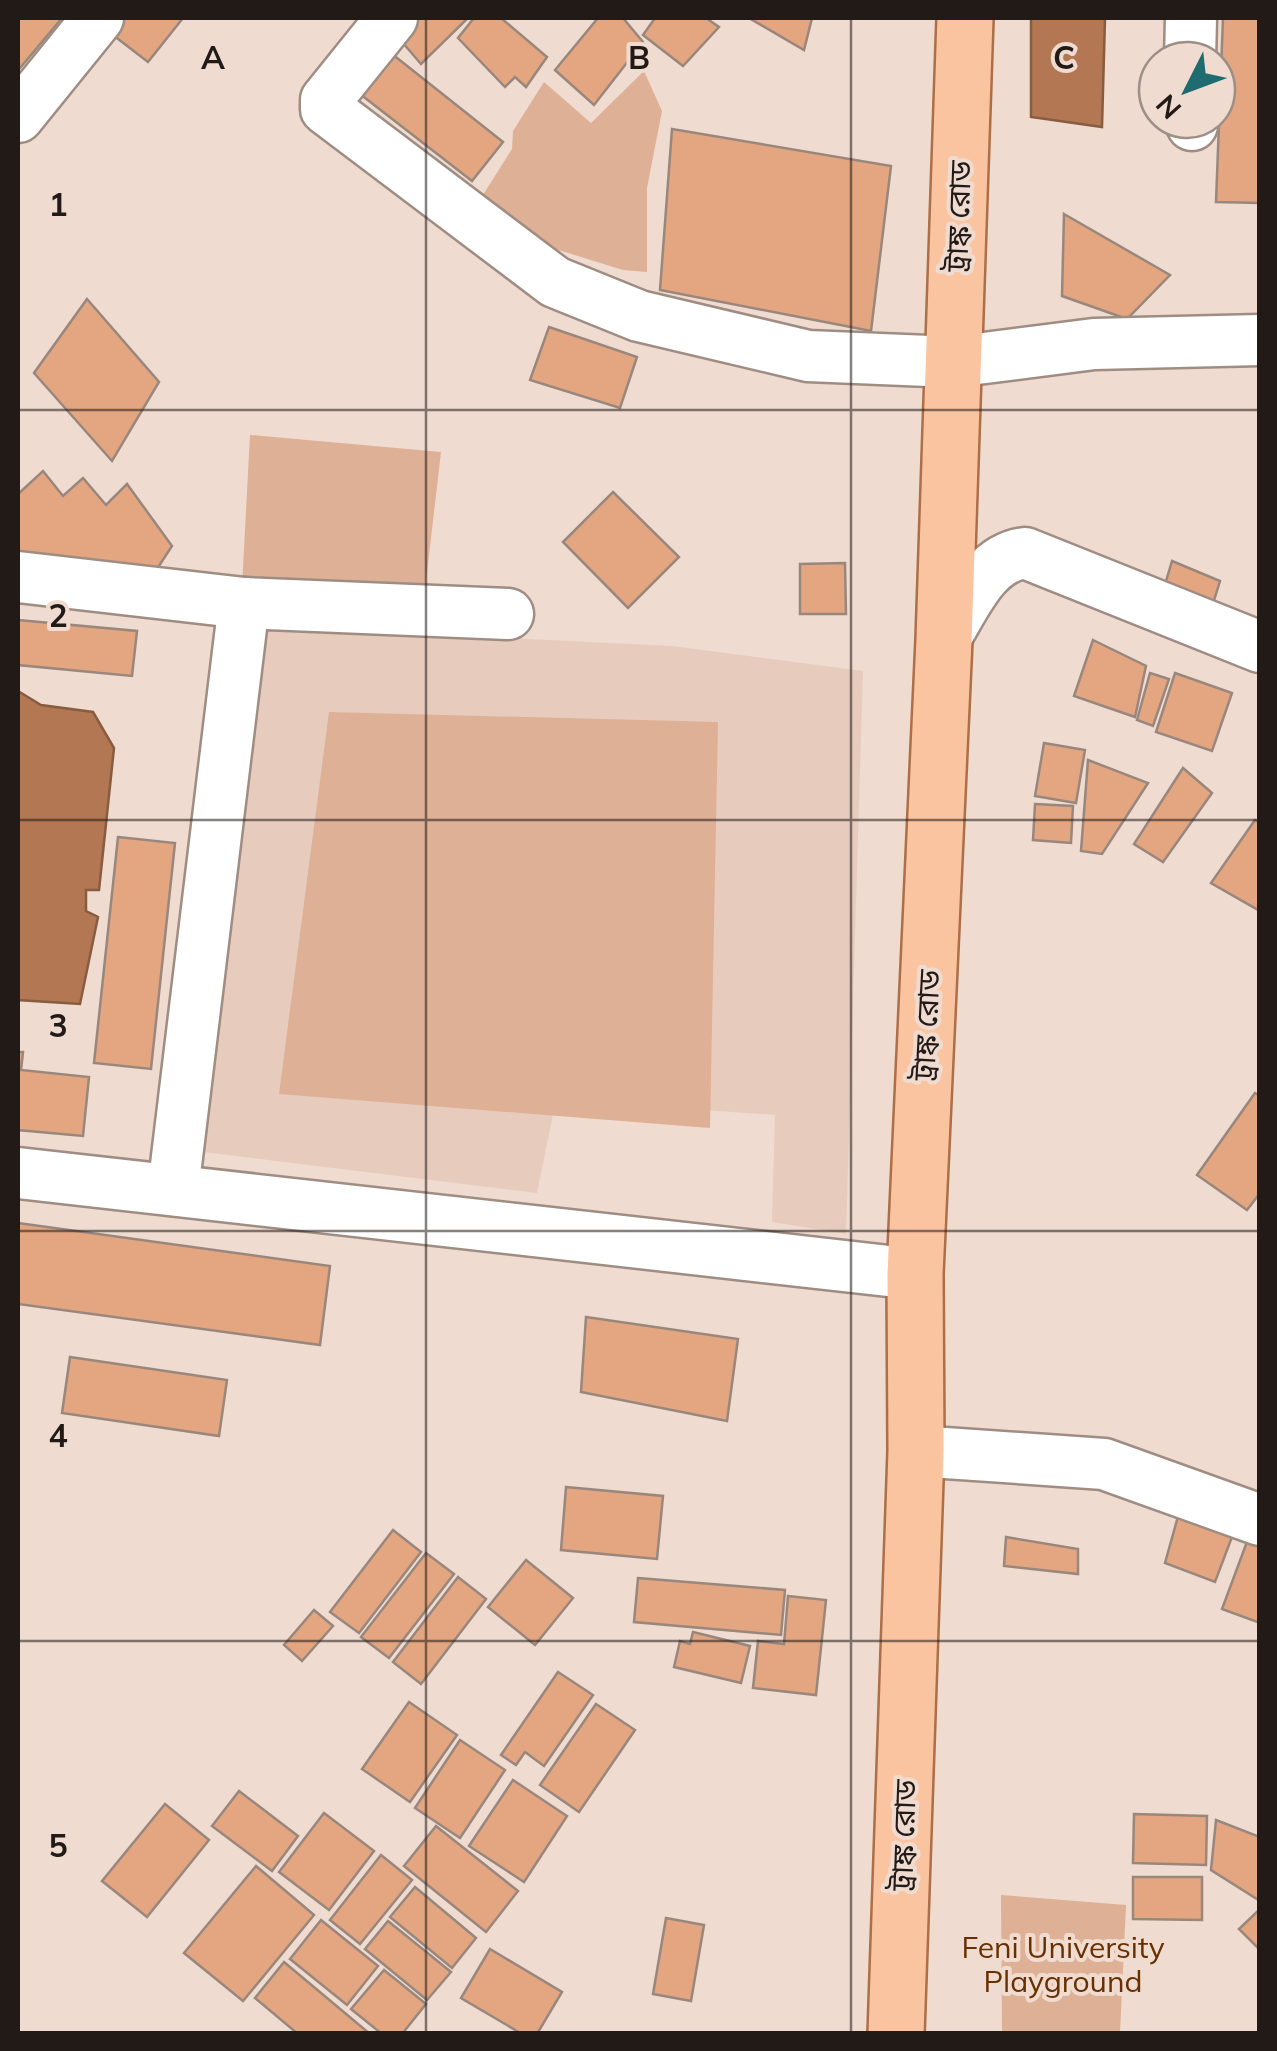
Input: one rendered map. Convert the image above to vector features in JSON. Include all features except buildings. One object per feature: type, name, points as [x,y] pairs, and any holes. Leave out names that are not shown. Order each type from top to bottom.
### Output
[{"type":"main road","name":"ট্রাঙ্ক রোড","points":[[896,2034],[916,1451],[915,1274],[944,640],[965,18]]},
{"type":"street","points":[[18,117],[98,18]]},
{"type":"street","points":[[392,18],[326,100],[326,109],[555,282],[639,316],[808,356],[953,362],[1094,344],[1260,340]]},
{"type":"street","points":[[944,640],[989,570],[1006,556],[1025,554],[1260,647]]},
{"type":"street","points":[[18,577],[244,603],[508,614]]},
{"type":"street","points":[[173,1190],[244,603]]},
{"type":"street","points":[[18,1173],[915,1274]]},
{"type":"street","points":[[916,1451],[1104,1464],[1260,1520]]},
{"type":"shaded area","points":[[1031,18],[1105,18],[1102,127],[1031,117]]},
{"type":"shaded area","points":[[268,626],[672,646],[863,671],[846,1234],[772,1222],[775,1115],[556,1100],[537,1193],[203,1152]]},
{"type":"shaded area","points":[[18,691],[41,705],[93,712],[114,748],[99,890],[86,890],[86,911],[98,917],[80,1004],[18,1000]]},
{"type":"green space","points":[[644,71],[662,111],[647,188],[647,272],[623,270],[552,248],[481,198],[512,149],[513,131],[544,82],[591,123]]},
{"type":"green space","points":[[250,435],[441,452],[424,598],[242,587]]},
{"type":"green space","points":[[329,712],[718,722],[710,1128],[279,1094]]},
{"type":"green space","name":"Feni University Playground","points":[[1001,1895],[1126,1905],[1120,2033],[1002,2033]]}]
